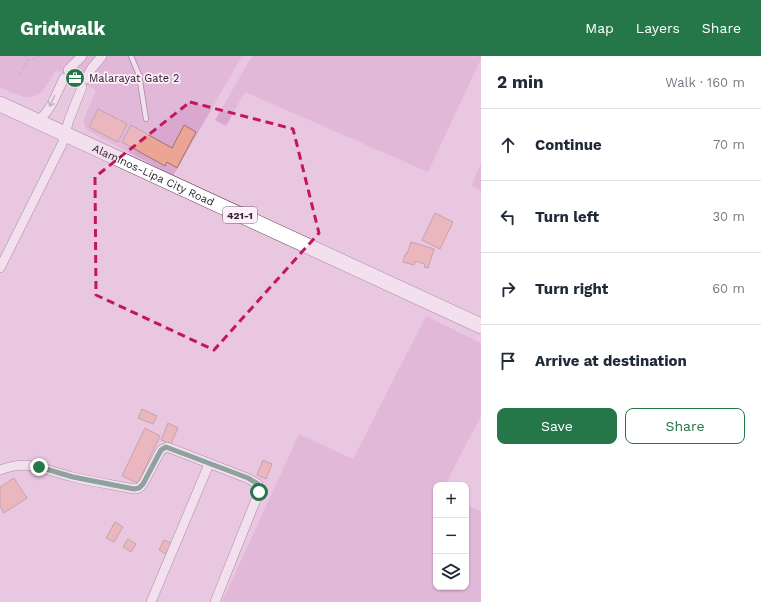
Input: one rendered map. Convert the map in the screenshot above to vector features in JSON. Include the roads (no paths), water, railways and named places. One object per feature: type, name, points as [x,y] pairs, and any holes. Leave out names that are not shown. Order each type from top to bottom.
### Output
[{"type":"main road","name":"Alaminos-Lipa City Road","points":[[0,104],[481,326]]},
{"type":"street","points":[[37,121],[49,108],[66,74],[82,56]]},
{"type":"street","points":[[0,268],[66,134],[69,120],[84,83],[92,68],[102,56]]},
{"type":"street","points":[[0,470],[26,464],[73,477],[134,489],[139,488],[143,484],[156,458],[166,447],[248,478],[258,484],[259,492],[215,602]]},
{"type":"street","points":[[151,602],[209,464]]},
{"type":"lane","points":[[131,56],[139,75],[146,119]]},
{"type":"place","name":"Malarayat Gate 2","points":[[75,78]]}]
